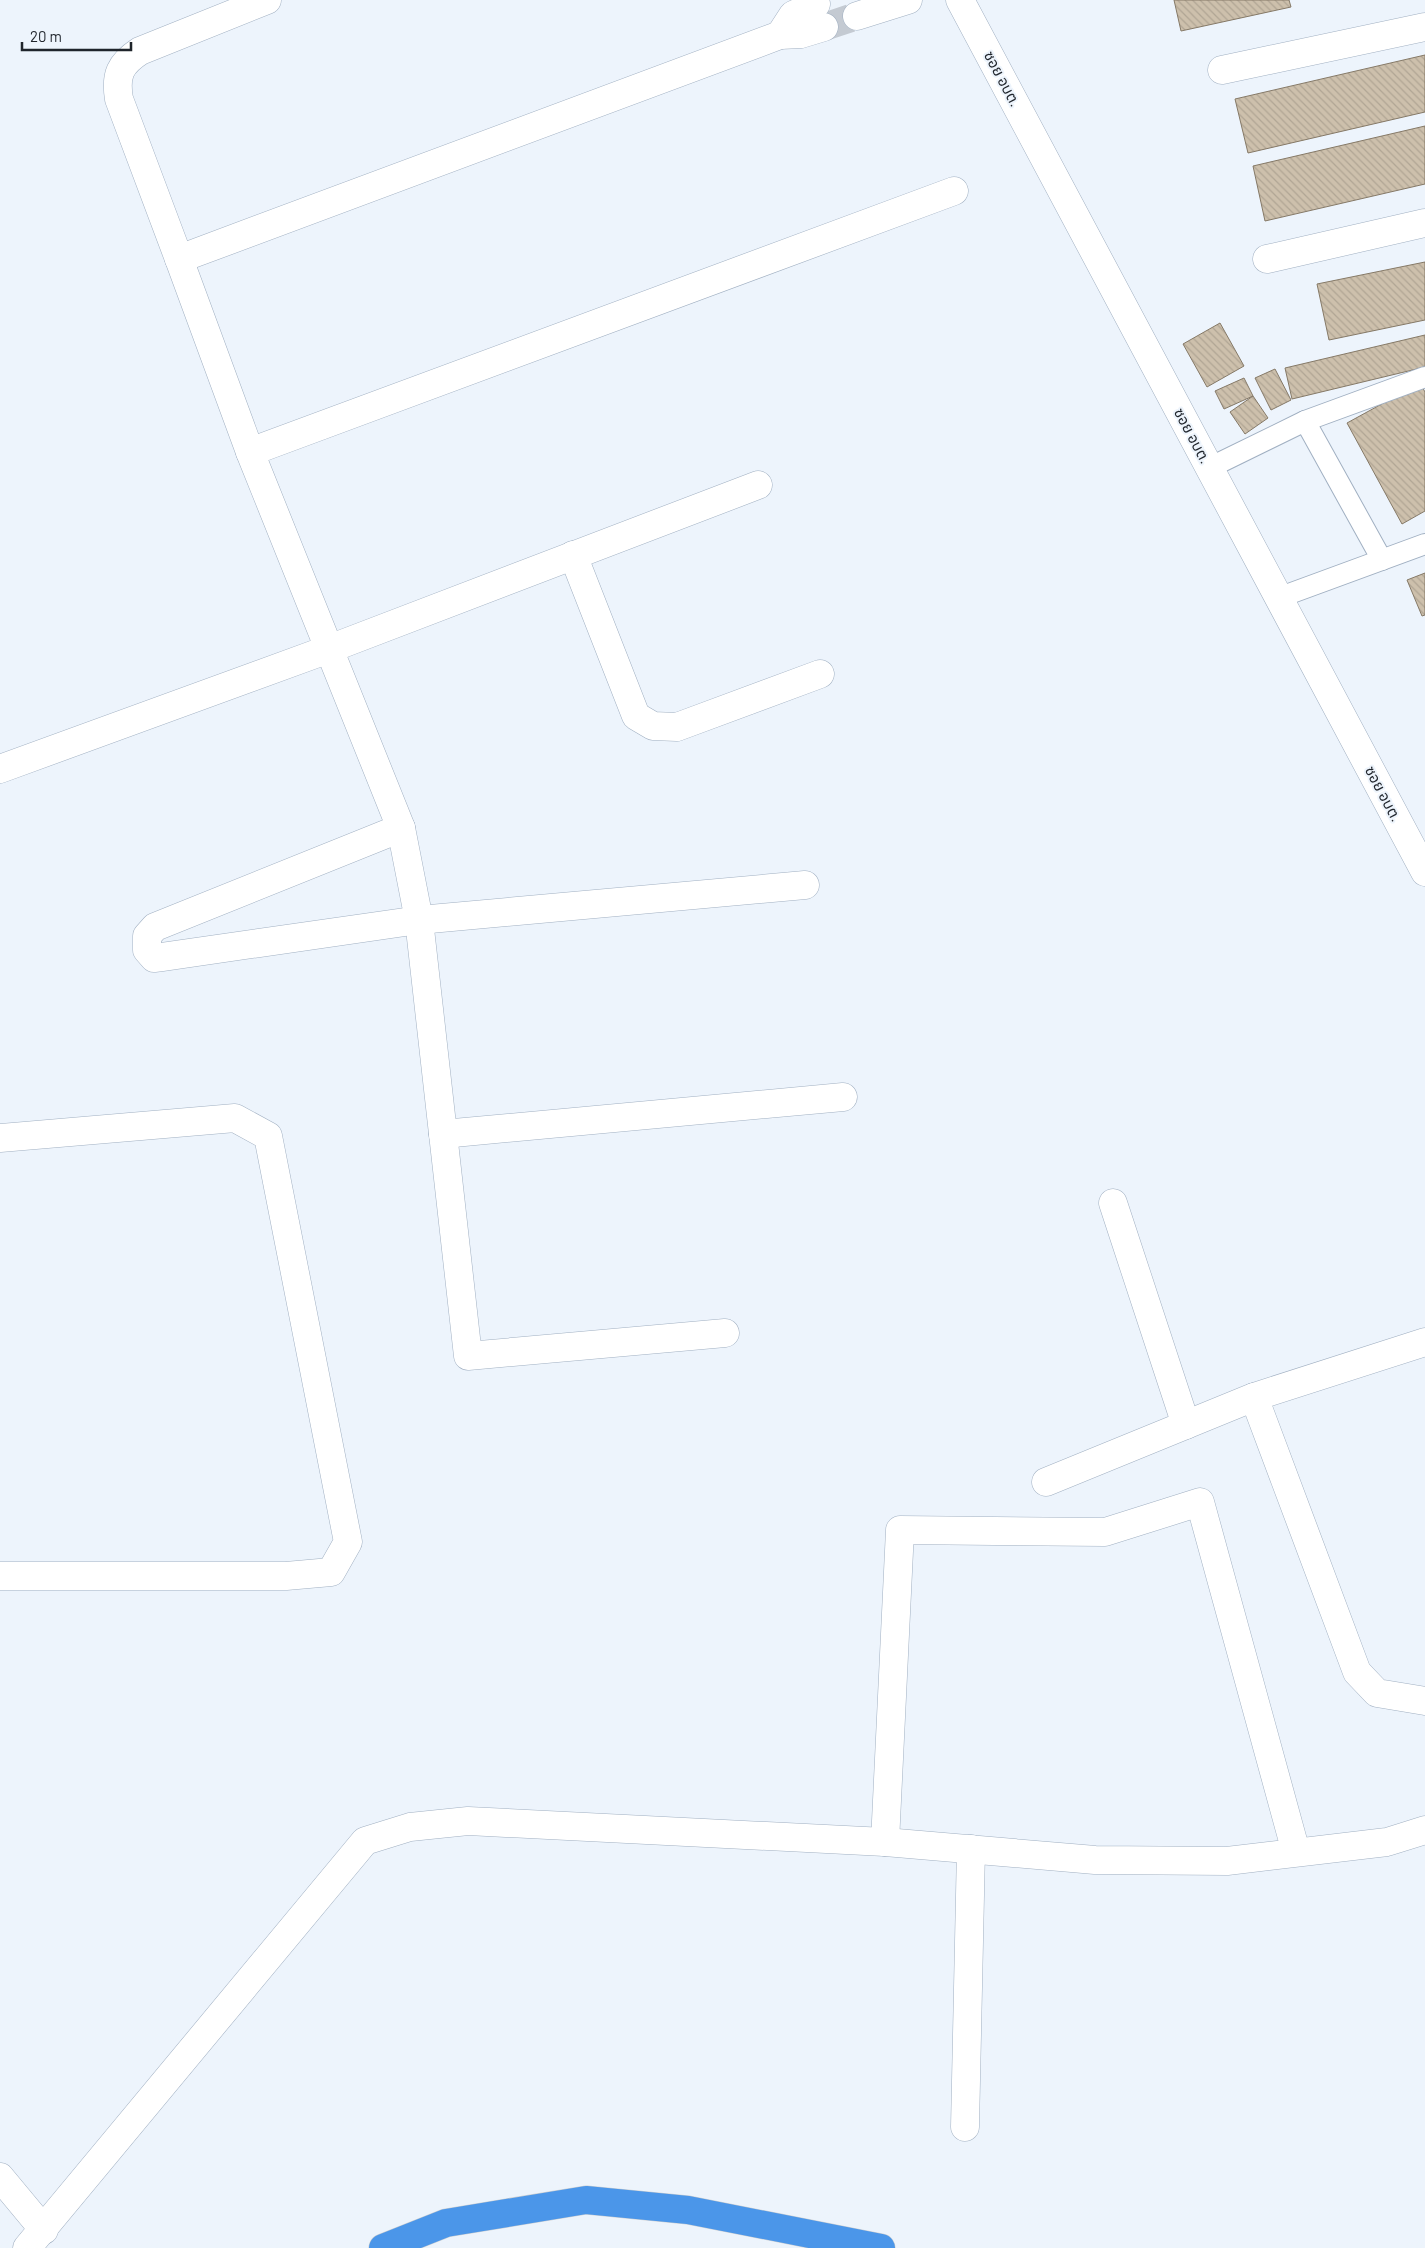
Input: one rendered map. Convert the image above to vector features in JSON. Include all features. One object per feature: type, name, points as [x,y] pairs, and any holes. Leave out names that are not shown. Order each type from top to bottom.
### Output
[{"type":"highway","points":[[383,2248],[446,2223],[586,2200],[688,2210],[845,2243],[881,2248]]},
{"type":"street","points":[[267,0],[140,51],[129,58],[120,70],[116,84],[119,99],[250,452],[401,828],[418,920],[468,1356],[725,1332]]},
{"type":"street","points":[[858,16],[908,0]]},
{"type":"street","name":"ซอย อบต.","points":[[960,0],[1425,872]]},
{"type":"street","points":[[179,259],[780,35],[800,34],[820,16]]},
{"type":"street","points":[[1222,70],[1425,27]]},
{"type":"street","points":[[250,452],[954,191]]},
{"type":"street","points":[[1267,259],[1425,223]]},
{"type":"street","points":[[0,769],[329,649],[758,484]]},
{"type":"street","points":[[573,556],[636,716],[653,726],[677,727],[820,674]]},
{"type":"street","points":[[401,828],[155,927],[147,936],[147,950],[154,958],[418,920],[805,885]]},
{"type":"street","points":[[443,1134],[843,1097]]},
{"type":"street","points":[[0,1138],[236,1118],[268,1136],[348,1542],[330,1572],[286,1576],[0,1576]]},
{"type":"street","points":[[1113,1203],[1186,1425]]},
{"type":"street","points":[[1046,1482],[1254,1398],[1425,1342]]},
{"type":"street","points":[[1254,1398],[1358,1672],[1377,1692],[1425,1701]]},
{"type":"street","points":[[885,1842],[900,1530],[1105,1532],[1200,1502],[1296,1852]]},
{"type":"street","points":[[0,2177],[36,2239],[365,1841],[410,1826],[468,1820],[885,1842],[1094,1860],[1227,1861],[1387,1842],[1425,1830]]},
{"type":"street","points":[[966,2127],[971,1849]]},
{"type":"lane","points":[[1209,468],[1305,422],[1425,377]]},
{"type":"lane","points":[[1305,422],[1382,560]]},
{"type":"lane","points":[[1278,598],[1425,544]]},
{"type":"building","points":[[1174,0],[1289,0],[1291,7],[1181,31]]},
{"type":"building","points":[[1425,55],[1425,112],[1248,153],[1235,99]]},
{"type":"building","points":[[1425,126],[1425,184],[1265,221],[1253,166]]},
{"type":"building","points":[[1425,262],[1425,320],[1329,340],[1317,284]]},
{"type":"building","points":[[1220,323],[1244,366],[1207,387],[1183,344]]},
{"type":"building","points":[[1425,335],[1425,367],[1292,399],[1285,368]]},
{"type":"building","points":[[1275,369],[1291,400],[1271,410],[1255,378]]},
{"type":"building","points":[[1244,378],[1253,396],[1224,409],[1215,391]]},
{"type":"building","points":[[1420,383],[1425,392],[1425,511],[1402,524],[1347,423]]},
{"type":"building","points":[[1253,396],[1268,418],[1245,434],[1230,412]]},
{"type":"building","points":[[1425,573],[1425,615],[1422,616],[1407,580]]},
{"type":"tunnel","points":[[824,27],[857,16]]}]
